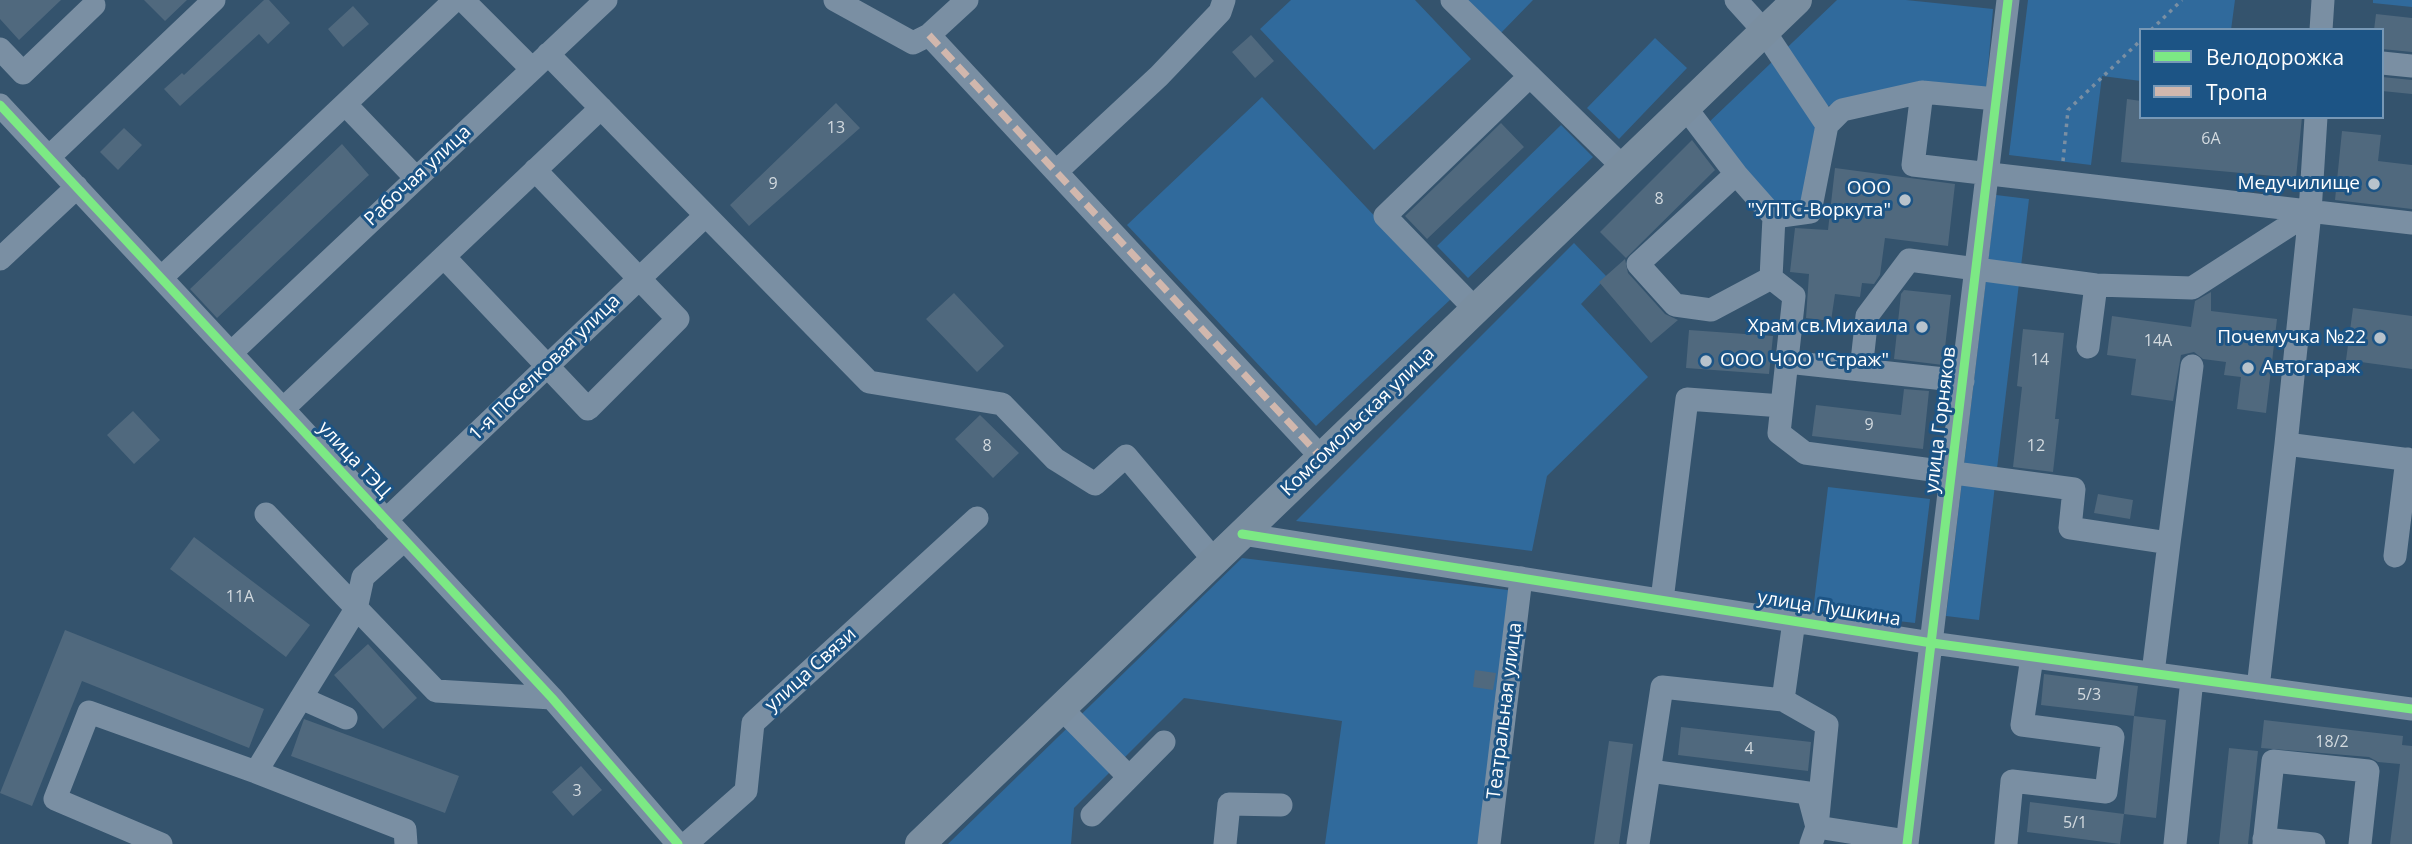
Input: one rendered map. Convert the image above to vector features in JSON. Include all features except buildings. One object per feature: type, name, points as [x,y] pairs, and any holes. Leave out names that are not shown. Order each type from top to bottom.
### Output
[{"type":"main road","name":"Комсомольская улица","points":[[920,844],[1797,0]]},
{"type":"street","points":[[48,157],[214,0]]},
{"type":"street","points":[[161,278],[455,0]]},
{"type":"street","points":[[463,0],[601,108],[869,382],[1002,404],[1055,459],[1095,484],[1126,456],[1214,560]]},
{"type":"street","name":"Рабочая улица","points":[[231,353],[606,0]]},
{"type":"street","points":[[835,0],[913,43],[929,35],[967,0]]},
{"type":"street","points":[[1057,171],[1159,76],[1220,12],[1224,0]]},
{"type":"street","points":[[1452,0],[1623,167]]},
{"type":"street","points":[[1736,0],[1764,31],[1827,125]]},
{"type":"street","name":"улица Горняков","points":[[1907,843],[2008,0]]},
{"type":"street","points":[[2321,28],[2323,0]]},
{"type":"street","points":[[0,48],[23,73],[94,5]]},
{"type":"street","points":[[929,35],[1321,457]]},
{"type":"street","points":[[2384,63],[2412,66]]},
{"type":"street","points":[[1475,309],[1385,216],[1530,76]]},
{"type":"street","points":[[1922,92],[1913,165],[1987,171],[2412,223]]},
{"type":"street","points":[[1774,217],[1810,212],[1827,125],[1842,110],[1922,92],[1996,99]]},
{"type":"street","points":[[345,104],[416,178]]},
{"type":"street","name":"улица ТЭЦ","points":[[0,105],[552,698],[678,844]]},
{"type":"street","points":[[1685,107],[1736,174],[1774,217],[1771,278]]},
{"type":"street","points":[[283,409],[601,108]]},
{"type":"street","points":[[2258,688],[2310,212],[2316,119]]},
{"type":"street","points":[[444,257],[588,409],[678,319],[536,170]]},
{"type":"street","points":[[1736,174],[1639,264],[1675,304],[1711,310],[1771,278]]},
{"type":"street","points":[[0,259],[77,187]]},
{"type":"street","points":[[1861,370],[1867,316],[1909,261],[2096,285],[2192,288],[2310,212]]},
{"type":"street","name":"1-я Поселковая улица","points":[[386,520],[705,216]]},
{"type":"street","points":[[1771,278],[1794,296],[1779,433],[1805,453],[2074,489],[2070,528],[2169,543]]},
{"type":"street","points":[[2088,347],[2096,285]]},
{"type":"street","points":[[1787,362],[1963,381]]},
{"type":"street","points":[[2153,673],[2192,366]]},
{"type":"street","points":[[1662,600],[1687,399],[1782,407]]},
{"type":"street","points":[[2286,444],[2410,459],[2395,556]]},
{"type":"street","points":[[267,514],[436,691],[552,698]]},
{"type":"street","name":"улица Связи","points":[[686,844],[746,791],[753,723],[977,518]]},
{"type":"street","name":"улица Пушкина","points":[[1242,534],[1932,643],[2412,709]]},
{"type":"street","points":[[256,772],[356,609],[363,577],[404,540]]},
{"type":"street","name":"Театральная улица","points":[[1489,844],[1521,578]]},
{"type":"street","points":[[1783,700],[1794,621]]},
{"type":"street","points":[[2006,844],[2012,781],[2106,792],[2113,737],[2022,725],[2032,657]]},
{"type":"street","points":[[2175,844],[2192,679]]},
{"type":"street","points":[[1638,844],[1662,687],[1783,700],[1827,725],[1814,836]]},
{"type":"street","points":[[301,698],[346,718]]},
{"type":"street","points":[[1061,708],[1129,778]]},
{"type":"street","points":[[161,844],[55,799],[89,712],[256,772],[405,830],[406,844]]},
{"type":"street","points":[[1092,815],[1164,742]]},
{"type":"street","points":[[2314,844],[2264,841],[2273,761],[2368,771],[2360,844]]},
{"type":"street","points":[[1650,771],[1808,793],[1814,836]]},
{"type":"street","points":[[1225,844],[1229,804],[1280,805]]},
{"type":"street","points":[[1814,836],[1907,843]]},
{"type":"path","points":[[2153,28],[2182,0]]},
{"type":"path","points":[[2060,181],[2068,110],[2139,42]]},
{"type":"shaded area","points":[[1291,0],[1415,0],[1471,59],[1374,150],[1260,29]]},
{"type":"shaded area","points":[[1463,0],[1533,0],[1499,35]]},
{"type":"shaded area","points":[[1837,0],[1906,0],[1993,9],[1986,92],[1917,84],[1824,107],[1804,203],[1779,208],[1706,125]]},
{"type":"shaded area","points":[[2028,0],[2235,0],[2231,28],[2139,28],[2139,81],[2102,76],[2091,165],[2009,155]]},
{"type":"shaded area","points":[[2373,0],[2412,0],[2412,7],[2373,3]]},
{"type":"shaded area","points":[[1655,38],[1687,68],[1619,139],[1587,108]]},
{"type":"shaded area","points":[[1262,97],[1452,298],[1316,426],[1127,225]]},
{"type":"shaded area","points":[[1561,125],[1593,157],[1468,278],[1437,246]]},
{"type":"shaded area","points":[[1996,195],[2029,199],[1979,620],[1946,616]]},
{"type":"shaded area","points":[[1574,243],[1607,277],[1581,304],[1648,377],[1547,476],[1532,551],[1296,521]]},
{"type":"shaded area","points":[[1828,487],[1930,499],[1915,623],[1813,611]]},
{"type":"shaded area","points":[[1242,558],[1516,591],[1482,844],[1325,844],[1342,721],[1184,698],[1074,808],[1071,844],[948,844]]},
{"type":"marked path","points":[[929,35],[1321,457]]},
{"type":"cycle path","points":[[1907,844],[2008,0]]},
{"type":"cycle path","points":[[0,105],[552,698],[678,844]]},
{"type":"cycle path","points":[[1242,534],[1932,643],[2412,709]]},
{"type":"place","name":"Медучилище","points":[[2374,184]]},
{"type":"place","name":"ООО \"УПТС-Воркута\"","points":[[1905,200]]},
{"type":"place","name":"Храм св.Михаила","points":[[1922,327]]},
{"type":"place","name":"Почемучка №22","points":[[2380,338]]},
{"type":"place","name":"ООО ЧОО \"Страж\"","points":[[1706,361]]},
{"type":"place","name":"Автогараж","points":[[2248,368]]}]
